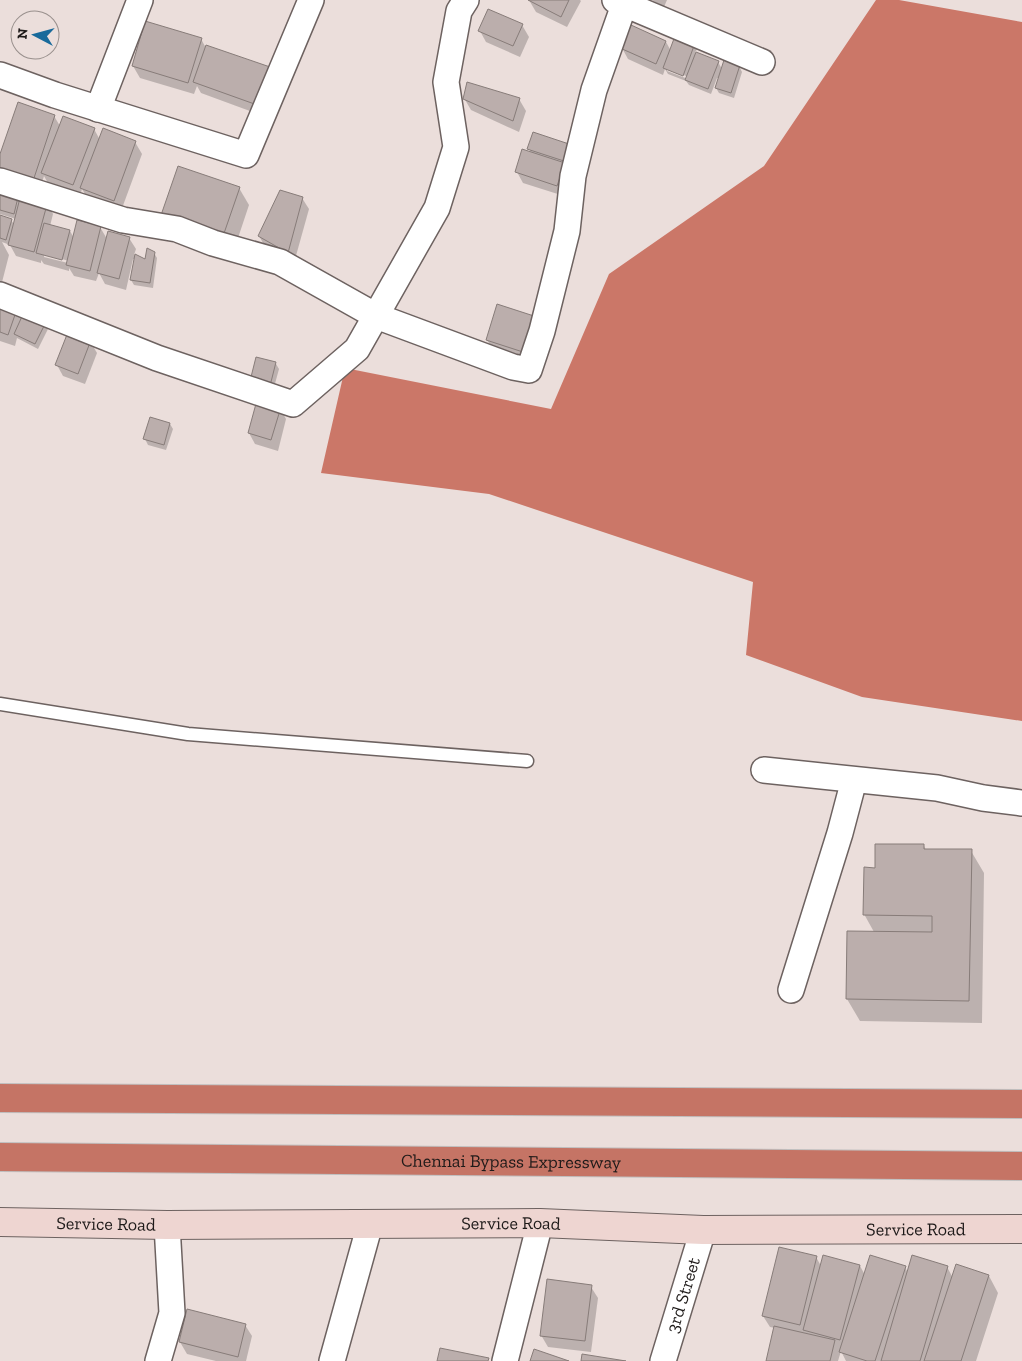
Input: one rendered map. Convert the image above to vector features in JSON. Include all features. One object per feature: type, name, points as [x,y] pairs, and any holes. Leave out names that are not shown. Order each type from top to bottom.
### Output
[{"type":"highway","points":[[0,1098],[1022,1104]]},
{"type":"highway","name":"Chennai Bypass Expressway","points":[[0,1157],[1022,1166]]},
{"type":"street","points":[[98,109],[140,0]]},
{"type":"street","points":[[0,75],[98,109],[246,155],[311,0]]},
{"type":"street","points":[[0,295],[157,358],[293,404],[357,349],[437,208],[456,147],[446,82],[459,11],[466,0]]},
{"type":"street","points":[[0,181],[123,220],[177,229],[213,243],[280,262],[376,316],[513,367],[529,370],[542,331],[567,232],[573,176],[620,2],[762,62]]},
{"type":"street","points":[[764,770],[937,788],[983,798],[1022,803]]},
{"type":"street","points":[[792,990],[840,833],[854,780]]},
{"type":"street","name":"Service Road","points":[[0,1222],[167,1225],[540,1223],[702,1230],[1022,1229]]},
{"type":"street","points":[[505,1361],[540,1223]]},
{"type":"street","points":[[332,1361],[370,1224]]},
{"type":"street","points":[[158,1361],[172,1313],[167,1225]]},
{"type":"street","name":"3rd Street","points":[[663,1361],[702,1230]]},
{"type":"lane","points":[[0,704],[188,734],[527,761]]},
{"type":"shaded area","points":[[876,0],[899,0],[1022,22],[1022,721],[862,697],[746,655],[753,582],[489,494],[321,473],[345,368],[551,409],[609,274],[764,166]]},
{"type":"building","points":[[528,0],[569,0],[561,17]]},
{"type":"building","points":[[488,9],[523,24],[513,46],[478,31]]},
{"type":"building","points":[[145,21],[202,38],[188,83],[132,66]]},
{"type":"building","points":[[631,25],[666,41],[656,64],[620,48]]},
{"type":"building","points":[[675,36],[695,43],[683,76],[663,68]]},
{"type":"building","points":[[206,45],[273,68],[260,106],[193,82]]},
{"type":"building","points":[[696,52],[719,61],[708,89],[685,80]]},
{"type":"building","points":[[724,60],[740,65],[731,93],[715,88]]},
{"type":"building","points":[[467,82],[520,98],[513,121],[463,99]]},
{"type":"building","points":[[18,102],[55,115],[33,181],[0,170],[0,154]]},
{"type":"building","points":[[63,116],[95,128],[73,185],[41,173]]},
{"type":"building","points":[[103,128],[136,141],[114,201],[80,188]]},
{"type":"building","points":[[533,132],[575,146],[570,163],[527,149]]},
{"type":"building","points":[[522,149],[565,163],[557,186],[515,172]]},
{"type":"building","points":[[178,166],[240,187],[221,242],[159,221]]},
{"type":"building","points":[[0,188],[19,193],[14,214],[0,210]]},
{"type":"building","points":[[280,190],[303,197],[288,253],[258,236]]},
{"type":"building","points":[[21,194],[48,201],[34,252],[8,245]]},
{"type":"building","points":[[0,215],[12,219],[6,240],[0,238]]},
{"type":"building","points":[[77,220],[101,226],[90,271],[66,265]]},
{"type":"building","points":[[44,223],[70,230],[62,260],[36,253]]},
{"type":"building","points":[[108,231],[130,237],[119,279],[97,273]]},
{"type":"building","points":[[147,248],[155,252],[150,283],[130,280],[135,254],[145,259]]},
{"type":"building","points":[[0,303],[17,309],[8,335],[0,332]]},
{"type":"building","points":[[497,304],[537,317],[526,353],[486,340]]},
{"type":"building","points":[[24,312],[46,322],[35,344],[14,334]]},
{"type":"building","points":[[68,332],[91,340],[78,374],[55,365]]},
{"type":"building","points":[[256,357],[276,362],[270,386],[250,381]]},
{"type":"building","points":[[257,400],[281,407],[271,440],[248,433]]},
{"type":"building","points":[[150,417],[170,423],[164,445],[143,439]]},
{"type":"building","points":[[875,844],[924,844],[924,849],[972,849],[969,1001],[846,999],[847,931],[932,932],[932,916],[863,915],[864,867],[875,868]]},
{"type":"building","points":[[779,1247],[817,1256],[800,1325],[762,1316]]},
{"type":"building","points":[[823,1255],[860,1265],[840,1340],[803,1330]]},
{"type":"building","points":[[870,1255],[906,1266],[875,1361],[867,1361],[839,1352]]},
{"type":"building","points":[[912,1255],[948,1266],[920,1361],[881,1361]]},
{"type":"building","points":[[956,1264],[989,1275],[961,1361],[924,1361]]},
{"type":"building","points":[[547,1279],[592,1285],[585,1341],[540,1336]]},
{"type":"building","points":[[187,1309],[246,1324],[238,1357],[179,1342]]},
{"type":"building","points":[[774,1326],[835,1340],[830,1361],[766,1361]]},
{"type":"building","points":[[440,1348],[489,1358],[488,1361],[437,1361]]},
{"type":"building","points":[[534,1349],[569,1361],[530,1361]]},
{"type":"building","points":[[582,1354],[626,1361],[581,1361]]}]
